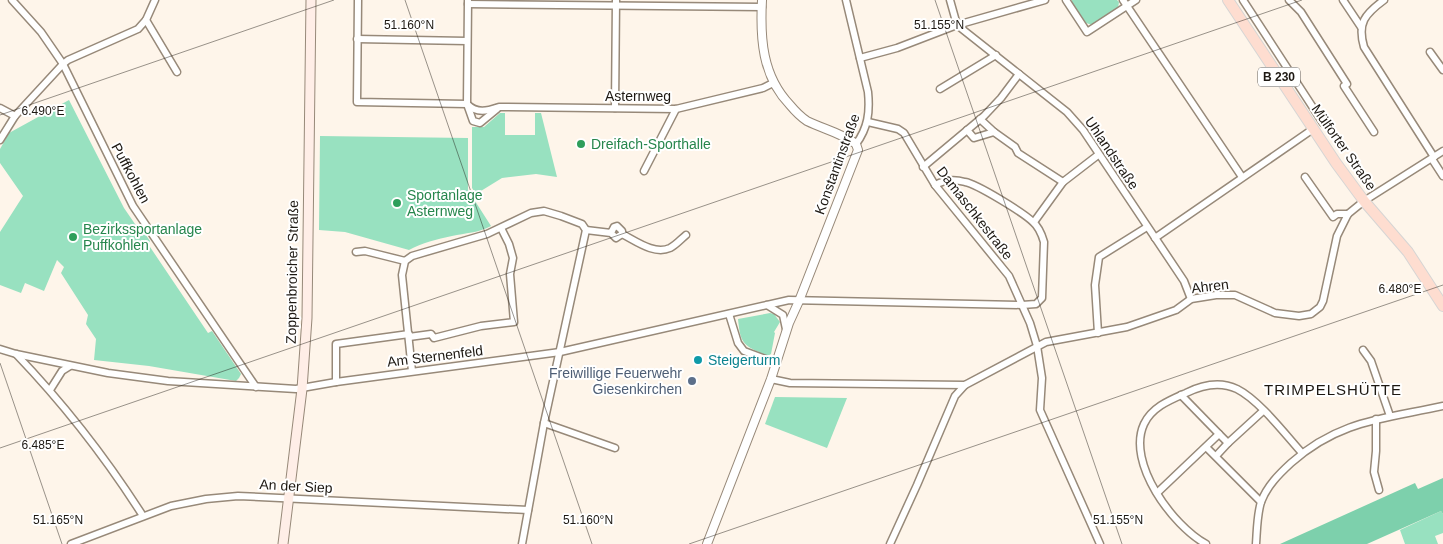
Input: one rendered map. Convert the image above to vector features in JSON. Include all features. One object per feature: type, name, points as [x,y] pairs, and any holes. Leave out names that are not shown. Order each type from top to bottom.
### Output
[{"type":"main road","name":"Zoppenbroicher Straße","points":[[283,544],[302,389],[307,308],[311,0]]},
{"type":"main road","name":"Mülforter Straße","points":[[1228,0],[1313,129],[1364,201],[1408,252],[1443,306]]},
{"type":"street","name":"Puffkohlen","points":[[12,0],[41,32],[63,64],[133,206],[256,387]]},
{"type":"street","points":[[0,140],[16,116],[63,64],[68,60],[138,29],[146,20],[155,0]]},
{"type":"street","points":[[358,0],[358,39],[467,41]]},
{"type":"street","name":"Konstantinstraße","points":[[707,544],[771,379],[786,332],[858,150],[856,144],[864,134],[868,122],[868,92],[846,0]]},
{"type":"street","points":[[950,0],[957,25]]},
{"type":"street","points":[[860,58],[897,48],[957,25],[1045,0]]},
{"type":"street","points":[[1066,0],[1087,32],[1136,0]]},
{"type":"street","points":[[1123,0],[1242,177]]},
{"type":"street","name":"Mülforter Straße","points":[[1242,0],[1323,123]]},
{"type":"street","points":[[1289,0],[1301,12],[1347,84],[1344,86],[1374,132]]},
{"type":"street","points":[[1343,0],[1361,27]]},
{"type":"street","points":[[1384,0],[1371,10],[1363,21],[1361,27],[1362,40],[1367,53],[1443,176]]},
{"type":"street","points":[[499,107],[484,121],[476,122],[469,112],[467,104],[468,2],[762,3],[762,48],[773,84],[785,101],[806,120],[850,138],[856,144]]},
{"type":"street","points":[[615,108],[616,2]]},
{"type":"street","points":[[146,20],[176,72]]},
{"type":"street","name":"Uhlandstraße","points":[[957,25],[1067,112],[1083,130],[1184,281],[1191,299]]},
{"type":"street","name":"Asternweg","points":[[358,39],[357,102],[467,104],[477,111],[499,107],[676,109],[764,88],[773,84]]},
{"type":"street","points":[[1430,52],[1443,70]]},
{"type":"street","points":[[940,89],[996,55]]},
{"type":"street","points":[[923,166],[980,119],[1001,98],[1019,74]]},
{"type":"street","points":[[0,108],[16,116]]},
{"type":"street","points":[[644,171],[676,109]]},
{"type":"street","points":[[980,119],[994,132],[1016,147],[1018,153],[1063,182]]},
{"type":"street","name":"Damaschkestraße","points":[[868,122],[902,131],[935,185],[1006,272],[1022,305],[1037,346],[1042,378],[1040,410],[1100,544]]},
{"type":"street","points":[[1155,238],[1313,129]]},
{"type":"street","points":[[967,130],[974,138],[994,132]]},
{"type":"street","name":"Ahren","points":[[965,385],[1037,346],[1061,338],[1127,327],[1176,310],[1191,299],[1216,295],[1235,295],[1275,313],[1299,316],[1311,314],[1320,307],[1323,301],[1337,236],[1348,214],[1364,201],[1443,151]]},
{"type":"street","points":[[1034,222],[1063,182],[1098,155]]},
{"type":"street","points":[[1306,177],[1332,217],[1337,214],[1348,214]]},
{"type":"street","points":[[935,185],[944,180],[971,184],[1034,222],[1042,234],[1044,242],[1042,298],[1036,304],[1022,305]]},
{"type":"street","points":[[412,371],[402,275],[405,261],[412,256],[501,228],[531,213],[544,211],[582,224],[586,230],[544,422],[522,544]]},
{"type":"street","points":[[1098,333],[1096,285],[1099,257],[1147,227]]},
{"type":"street","points":[[336,382],[336,344],[431,334],[434,338],[481,326],[514,322],[510,274],[513,258],[501,228]]},
{"type":"street","points":[[586,230],[611,233],[616,238],[622,234],[648,248],[659,250],[670,248],[686,236]]},
{"type":"street","points":[[356,252],[365,251],[405,261]]},
{"type":"street","name":"Am Sternenfeld","points":[[0,349],[70,366],[168,381],[302,389],[412,371],[560,352],[789,300],[1022,305]]},
{"type":"street","points":[[766,305],[782,315],[785,321],[786,332]]},
{"type":"street","points":[[729,314],[738,343],[744,351],[776,363]]},
{"type":"street","points":[[1362,350],[1371,361],[1390,416]]},
{"type":"street","points":[[16,354],[50,390],[128,493],[143,516]]},
{"type":"street","points":[[50,390],[62,372],[70,366]]},
{"type":"street","points":[[771,379],[790,383],[965,385]]},
{"type":"street","points":[[890,544],[918,485],[955,396],[965,385]]},
{"type":"street","points":[[1206,544],[1173,515],[1157,493],[1144,467],[1139,448],[1140,437],[1144,424],[1155,410],[1162,404],[1205,386],[1223,385],[1248,396],[1302,453]]},
{"type":"street","points":[[1181,395],[1228,443]]},
{"type":"street","points":[[1256,544],[1261,502],[1278,474],[1302,453],[1321,440],[1353,425],[1443,406]]},
{"type":"street","points":[[1216,456],[1263,411]]},
{"type":"street","points":[[1376,419],[1374,472],[1379,490]]},
{"type":"street","points":[[544,422],[615,448]]},
{"type":"street","points":[[1157,493],[1219,434]]},
{"type":"street","points":[[1206,447],[1261,502]]},
{"type":"street","name":"An der Siep","points":[[71,544],[171,506],[206,499],[238,496],[528,510]]},
{"type":"green space","points":[[1072,0],[1117,0],[1119,2],[1118,8],[1092,25],[1086,23],[1072,3]]},
{"type":"green space","name":"Bezirkssportanlage Puffkohlen","points":[[69,100],[124,208],[150,241],[148,244],[208,333],[212,331],[241,374],[236,381],[149,366],[94,360],[96,339],[86,324],[88,315],[61,273],[64,267],[57,260],[44,291],[25,283],[21,293],[0,285],[0,232],[23,196],[0,163],[0,149],[9,133]]},
{"type":"green space","points":[[500,113],[505,113],[505,135],[535,135],[535,113],[541,113],[557,177],[536,174],[502,178],[476,194],[472,188],[472,127],[484,127]]},
{"type":"green space","name":"Sportanlage Asternweg","points":[[320,136],[468,138],[468,190],[491,226],[477,231],[446,237],[409,250],[345,232],[319,230]]},
{"type":"green space","points":[[770,313],[774,314],[780,322],[774,332],[771,354],[766,357],[759,355],[759,352],[748,347],[742,340],[738,319]]},
{"type":"green space","points":[[775,397],[847,398],[827,448],[765,424]]},
{"type":"green space","points":[[1443,478],[1443,514],[1441,511],[1367,544],[1280,544],[1415,483],[1418,489]]},
{"type":"green space","points":[[1441,511],[1443,514],[1443,533],[1435,536],[1438,544],[1405,544],[1400,530]]},
{"type":"place","name":"Dreifach-Sporthalle","points":[[581,144]]},
{"type":"place","name":"Sportanlage Asternweg","points":[[397,203]]},
{"type":"place","name":"Bezirkssportanlage Puffkohlen","points":[[73,237]]},
{"type":"place","name":"Steigerturm","points":[[698,360]]},
{"type":"place","name":"Freiwillige Feuerwehr Giesenkirchen","points":[[692,381]]},
{"type":"district","name":"TRIMPELSHÜTTE","points":[[1333,390]]}]
